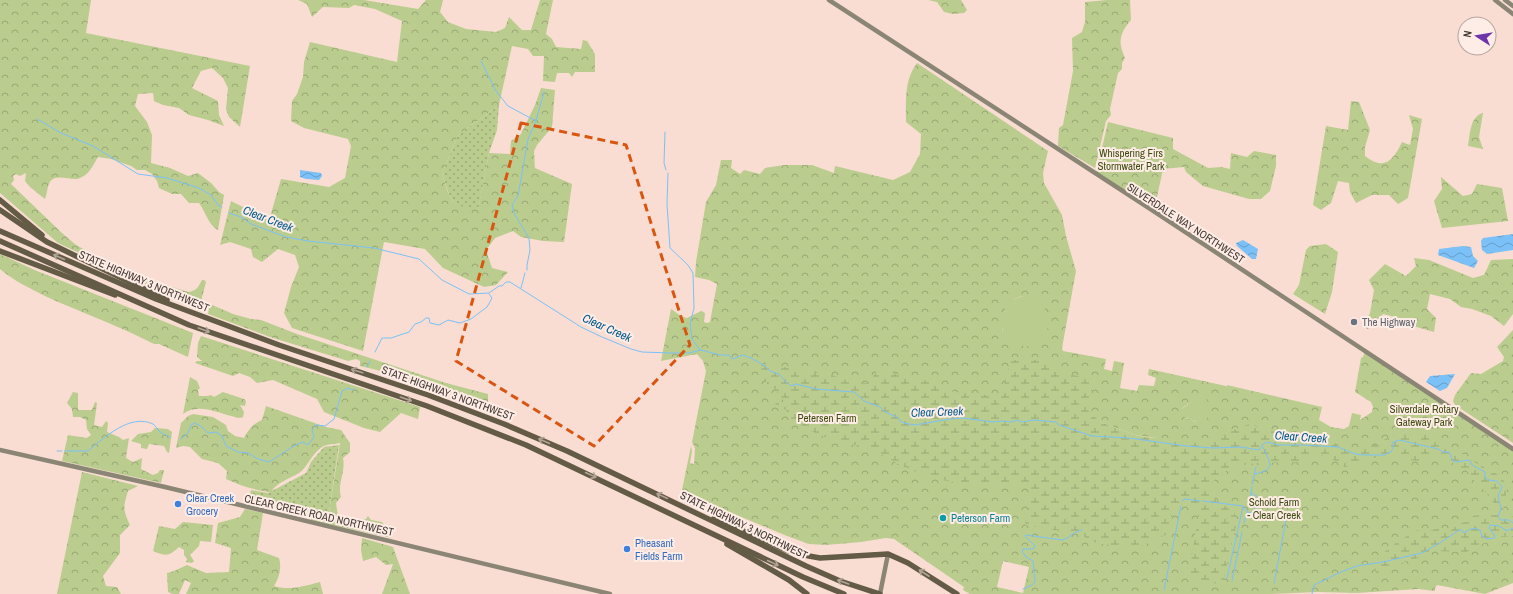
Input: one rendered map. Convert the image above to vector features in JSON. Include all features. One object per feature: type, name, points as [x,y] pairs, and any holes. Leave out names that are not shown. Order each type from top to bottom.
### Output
[{"type":"highway","points":[[0,200],[36,231],[62,249]]},
{"type":"highway","points":[[0,210],[33,233],[62,249],[198,315]]},
{"type":"highway","name":"STATE HIGHWAY 3 NORTHWEST","points":[[0,231],[156,299],[279,345],[428,395],[504,424],[567,451],[831,577],[880,594]]},
{"type":"highway","name":"STATE HIGHWAY 3 NORTHWEST","points":[[0,241],[168,316],[238,342],[421,404],[472,423],[553,457],[803,577],[844,594]]},
{"type":"highway","points":[[0,251],[168,316]]},
{"type":"highway","points":[[681,505],[786,550],[808,556],[820,558],[888,554],[908,563],[957,594]]},
{"type":"highway","points":[[700,527],[789,580],[807,594]]},
{"type":"main road","name":"SILVERDALE WAY NORTHWEST","points":[[829,0],[1144,205],[1513,449]]},
{"type":"main road","points":[[1496,0],[1513,14]]},
{"type":"main road","points":[[1505,0],[1513,6]]},
{"type":"main road","name":"CLEAR CREEK ROAD NORTHWEST","points":[[0,450],[172,489],[610,594]]},
{"type":"main road","points":[[880,594],[888,554]]},
{"type":"highlighted area","points":[[521,123],[626,145],[690,345],[594,446],[456,361]]},
{"type":"green space","points":[[0,0],[91,0],[86,33],[250,66],[240,127],[229,117],[226,109],[228,88],[223,78],[212,68],[201,71],[192,88],[218,101],[219,115],[224,126],[189,115],[179,108],[163,105],[154,101],[153,93],[138,94],[135,106],[147,122],[152,135],[151,163],[170,168],[188,176],[198,173],[224,195],[218,230],[212,225],[199,203],[189,203],[181,194],[172,194],[159,188],[157,181],[152,174],[145,170],[137,170],[131,166],[111,159],[98,157],[89,172],[80,178],[72,179],[59,177],[51,180],[45,199],[25,181],[26,173],[20,176],[16,174],[13,176],[14,180],[11,184],[62,233],[76,245],[89,252],[150,280],[188,292],[195,290],[202,280],[204,280],[206,282],[199,309],[58,243],[0,193]]},
{"type":"green space","points":[[298,0],[364,0],[418,9],[426,0],[443,0],[440,12],[448,22],[466,29],[496,32],[505,28],[509,17],[522,30],[531,30],[540,0],[553,0],[546,34],[552,39],[556,47],[581,49],[583,40],[587,41],[595,54],[595,72],[575,72],[572,77],[569,73],[557,73],[555,82],[543,81],[544,56],[533,56],[528,49],[512,46],[499,105],[458,135],[442,174],[447,190],[452,200],[456,204],[478,210],[489,153],[510,154],[511,141],[521,134],[535,105],[541,88],[555,90],[552,127],[534,151],[535,168],[572,184],[564,242],[543,241],[521,237],[513,231],[495,238],[486,250],[492,268],[508,272],[496,285],[484,287],[443,268],[425,249],[384,242],[363,351],[292,328],[284,313],[291,287],[299,267],[295,255],[278,249],[262,262],[253,257],[251,249],[230,242],[220,245],[231,201],[267,219],[270,217],[281,179],[329,187],[345,178],[351,146],[348,139],[304,128],[291,121],[292,101],[297,94],[303,77],[304,62],[310,42],[397,62],[402,21],[375,9],[354,5],[349,8],[323,7],[312,17],[307,4]]},
{"type":"green space","points":[[928,0],[961,0],[967,10],[964,13],[953,14],[944,12],[937,2]]},
{"type":"green space","points":[[1130,0],[1131,20],[1124,30],[1121,38],[1121,47],[1125,58],[1122,63],[1122,69],[1118,73],[1110,109],[1111,115],[1106,121],[1095,168],[1058,146],[1059,128],[1063,125],[1073,71],[1072,38],[1082,32],[1085,22],[1085,2]]},
{"type":"green space","points":[[917,63],[1048,151],[1043,173],[1044,183],[1062,215],[1066,236],[1076,271],[1062,348],[1063,351],[1106,359],[1104,369],[1112,371],[1114,361],[1124,363],[1120,388],[1137,391],[1139,385],[1154,386],[1156,378],[1148,375],[1149,369],[1322,407],[1319,420],[1331,427],[1344,429],[1349,426],[1352,413],[1361,415],[1360,420],[1372,412],[1373,407],[1371,402],[1355,392],[1361,358],[1363,357],[1365,351],[1513,449],[1513,583],[1485,594],[1437,585],[1435,591],[1418,589],[1357,593],[970,594],[963,590],[964,587],[894,539],[886,538],[826,545],[809,544],[727,511],[682,490],[691,446],[692,451],[690,463],[694,464],[695,448],[692,442],[706,371],[703,361],[697,354],[661,361],[671,309],[687,318],[701,311],[705,313],[704,322],[710,322],[717,284],[709,280],[695,277],[696,262],[706,202],[716,185],[721,160],[732,160],[731,168],[740,174],[744,170],[760,174],[765,168],[784,165],[812,165],[834,173],[835,166],[893,180],[910,172],[920,154],[921,134],[906,122],[907,91],[910,76]],"holes":[[[1023,296],[1035,298],[1002,331],[1004,314],[1008,304]],[[1194,400],[1196,422],[1187,419],[1181,409]],[[1090,415],[1103,423],[1135,435],[1157,438],[1086,434]],[[1003,561],[1029,567],[1023,593],[997,587]]]},
{"type":"green space","points":[[1351,101],[1359,102],[1370,130],[1365,147],[1365,156],[1378,163],[1387,162],[1391,159],[1399,149],[1402,142],[1410,145],[1413,129],[1409,115],[1422,119],[1408,198],[1398,204],[1389,195],[1372,195],[1356,203],[1350,192],[1349,183],[1338,181],[1331,203],[1321,210],[1313,205],[1326,126],[1348,130]]},
{"type":"green space","points":[[499,105],[497,130],[489,153],[478,211],[457,206],[450,197],[442,174],[458,135]]},
{"type":"green space","points":[[1483,113],[1479,137],[1483,149],[1468,146],[1471,126],[1475,118]]},
{"type":"green space","name":"Whispering Firs Stormwater Park","points":[[1108,122],[1173,138],[1173,149],[1208,168],[1221,167],[1230,169],[1231,153],[1247,157],[1254,151],[1276,155],[1276,166],[1270,191],[1261,199],[1249,199],[1203,186],[1186,172],[1184,167],[1163,169],[1157,197],[1154,197],[1152,210],[1096,174]]},
{"type":"green space","points":[[1441,177],[1463,196],[1472,194],[1477,184],[1502,188],[1508,221],[1442,228],[1434,201],[1442,189]]},
{"type":"green space","points":[[1326,244],[1338,252],[1332,292],[1325,314],[1293,294],[1299,285],[1306,250],[1310,246]]},
{"type":"green space","points":[[0,254],[37,271],[193,333],[188,357],[159,344],[154,344],[114,325],[47,297],[11,278],[0,269]]},
{"type":"green space","points":[[1414,258],[1429,260],[1473,278],[1484,275],[1491,260],[1513,259],[1513,314],[1504,326],[1491,316],[1472,309],[1461,307],[1450,299],[1430,294],[1427,309],[1436,318],[1434,332],[1399,322],[1395,317],[1383,314],[1368,329],[1363,327],[1370,313],[1374,290],[1369,280],[1385,264],[1406,276],[1416,266]]},
{"type":"green space","points":[[1023,296],[1032,297],[1039,301],[1043,305],[1047,316],[1047,332],[1042,341],[1036,346],[1016,344],[1004,335],[1002,328],[1004,311],[1009,301]]},
{"type":"green space","points":[[210,304],[233,314],[261,320],[297,334],[446,383],[488,394],[488,404],[483,405],[449,393],[441,394],[377,370],[360,366],[360,361],[356,359],[348,361],[270,337],[208,314]]},
{"type":"green space","points":[[1513,330],[1513,443],[1455,405],[1453,401],[1455,395],[1471,373],[1481,374],[1503,361],[1504,357],[1497,347]]},
{"type":"green space","points":[[201,336],[420,407],[418,419],[401,413],[380,432],[364,428],[324,412],[317,399],[273,380],[257,383],[250,377],[239,373],[233,376],[195,363],[197,361],[202,361],[197,357],[198,343]]},
{"type":"green space","name":"Petersen Farm","points":[[1011,360],[1037,360],[1049,363],[1065,373],[1094,380],[1088,408],[1089,413],[1103,423],[1135,435],[1168,441],[1174,440],[1198,443],[1215,440],[1229,432],[1249,424],[1278,433],[1296,431],[1311,441],[1333,444],[1351,449],[1377,445],[1385,439],[1393,436],[1429,432],[1451,449],[1465,455],[1471,460],[1502,477],[1507,488],[1503,511],[1496,511],[1493,502],[1466,470],[1441,457],[1432,455],[1419,461],[1407,460],[1397,455],[1372,458],[1358,465],[1344,467],[1322,455],[1308,456],[1301,462],[1264,463],[1239,466],[1228,470],[1218,477],[1210,486],[1213,495],[1219,502],[1234,511],[1237,522],[1223,582],[1204,584],[1197,581],[1189,574],[1198,517],[1195,508],[1187,501],[1181,501],[1175,507],[1166,535],[1137,548],[1101,544],[1089,541],[1083,535],[1025,525],[1032,483],[964,484],[937,479],[898,464],[874,450],[827,438],[791,421],[786,410],[775,404],[778,402],[784,402],[780,394],[759,375],[761,369],[766,363],[832,375],[855,383],[867,383],[872,379],[876,372],[889,372],[927,381],[954,392],[997,396],[1001,394]]},
{"type":"green space","points":[[190,377],[197,381],[200,388],[198,390],[199,396],[211,395],[214,397],[223,392],[244,399],[246,401],[245,406],[240,405],[244,412],[243,417],[237,418],[207,409],[194,409],[183,414]]},
{"type":"green space","points":[[73,392],[78,393],[78,410],[92,410],[95,402],[97,403],[94,425],[102,427],[106,421],[108,423],[107,432],[123,440],[129,438],[126,458],[133,462],[142,458],[141,469],[153,475],[158,473],[160,470],[164,470],[161,483],[62,461],[68,435],[87,438],[91,435],[87,429],[86,420],[80,417],[73,417],[72,409],[67,403]]},
{"type":"green space","points":[[1203,395],[1206,397],[1208,403],[1207,421],[1200,423],[1181,416],[1181,409],[1197,397]]},
{"type":"green space","points":[[266,406],[326,427],[341,430],[350,443],[350,452],[343,458],[344,463],[340,487],[341,497],[336,503],[338,516],[351,520],[356,525],[368,516],[371,520],[382,522],[392,538],[327,524],[340,443],[322,447],[315,453],[302,471],[280,483],[271,492],[248,487],[226,479],[227,471],[218,463],[202,459],[190,447],[183,446],[176,448],[181,423],[188,416],[193,414],[213,417],[226,425],[228,431],[235,436],[244,438],[256,423],[262,420]]},
{"type":"green space","points":[[155,428],[168,429],[172,432],[169,453],[164,446],[149,444],[147,449],[141,448],[141,444],[131,441],[138,434],[151,432]]},
{"type":"green space","points":[[339,445],[327,524],[311,520],[312,513],[301,509],[295,513],[288,507],[265,506],[249,498],[251,490],[268,493],[306,473],[311,462],[324,447]]},
{"type":"green space","points":[[82,472],[138,486],[128,491],[126,496],[124,508],[130,525],[120,535],[120,553],[103,576],[106,586],[117,587],[121,594],[57,594]]},
{"type":"green space","points":[[245,509],[263,513],[257,550],[279,558],[280,573],[274,586],[291,588],[320,582],[323,594],[186,594],[191,583],[185,580],[179,594],[168,592],[167,573],[187,565],[206,573],[229,572],[231,548],[215,543],[218,523],[240,517]]},
{"type":"green space","points":[[1479,515],[1503,515],[1513,517],[1513,536],[1502,537],[1479,545],[1467,552],[1430,551],[1418,558],[1395,565],[1378,576],[1375,569],[1381,555],[1396,543],[1417,530],[1423,532],[1441,528],[1451,530],[1460,523],[1466,522],[1470,517]]},
{"type":"green space","points":[[183,522],[213,525],[211,542],[200,541],[199,546],[190,555],[194,561],[192,563],[186,562],[187,559],[184,555],[184,550],[179,547],[167,555],[153,551],[159,526],[175,529]]},
{"type":"green space","points":[[362,538],[393,547],[410,594],[382,594],[393,564],[386,565],[376,557],[363,561],[361,550]]},
{"type":"water","points":[[300,170],[321,173],[322,176],[319,180],[306,179],[300,177]]},
{"type":"water","points":[[1513,234],[1513,250],[1487,254],[1482,250],[1481,241],[1483,238]]},
{"type":"water","points":[[1243,240],[1258,249],[1256,259],[1252,259],[1237,246],[1236,243]]},
{"type":"water","points":[[1463,246],[1471,247],[1473,256],[1478,261],[1474,268],[1438,255],[1439,249]]},
{"type":"water","points":[[1455,374],[1447,388],[1440,391],[1426,382],[1430,376]]},
{"type":"waterway","points":[[481,61],[496,91],[508,106],[536,121]]},
{"type":"waterway","points":[[527,270],[530,250],[529,238],[515,215],[512,205],[518,196],[528,139],[536,121],[544,92]]},
{"type":"waterway","name":"Clear Creek","points":[[37,119],[61,133],[93,146],[138,174],[167,178],[199,188],[211,195],[218,205],[222,207]]},
{"type":"waterway","points":[[665,132],[664,163],[666,170]]},
{"type":"waterway","points":[[668,173],[667,204],[670,248],[688,265],[693,273],[694,308],[690,324],[692,339],[700,350]]},
{"type":"waterway","name":"Clear Creek","points":[[229,213],[241,217],[251,224],[286,237],[308,241],[374,248],[419,259],[442,280],[469,294],[489,293],[506,282],[510,282],[581,327],[631,349],[642,352],[671,353],[689,353],[701,350],[720,355],[729,355],[732,359],[743,355],[765,366],[770,371],[779,374],[791,386],[796,384],[816,389],[854,392],[864,401],[880,407],[885,412],[897,417],[901,422],[909,424],[915,425],[963,418],[993,422],[1012,422],[1017,420],[1022,422],[1034,420],[1056,422],[1059,425],[1092,436],[1129,438],[1186,446],[1213,448],[1241,447],[1259,450],[1263,444],[1267,442],[1278,445],[1338,447],[1355,454],[1384,455],[1391,452],[1393,448],[1392,443],[1399,440],[1438,449],[1443,452],[1449,452],[1453,461],[1469,460],[1472,465],[1485,472],[1485,478],[1497,481],[1502,487],[1498,496],[1501,508],[1498,517],[1501,520],[1509,520],[1513,523]]},
{"type":"waterway","points":[[521,288],[525,273]]},
{"type":"waterway","points":[[375,352],[382,338],[391,338],[409,332],[415,324],[426,318],[429,318],[430,323],[439,325],[448,320],[460,323],[471,319],[487,307],[492,298],[489,294]]},
{"type":"waterway","points":[[367,367],[370,361]]},
{"type":"waterway","points":[[181,439],[188,433],[191,425],[195,423],[208,433],[216,432],[222,436],[226,446],[238,452],[248,453],[258,459],[269,462],[299,443],[303,442],[308,445],[314,437],[312,430],[316,425],[325,426],[334,419],[342,391],[348,388],[352,390],[354,389]]},
{"type":"waterway","points":[[65,451],[88,451],[118,428],[135,422],[144,421],[153,424],[160,432],[170,437]]},
{"type":"waterway","points":[[1255,474],[1267,470],[1270,464],[1263,447]]},
{"type":"waterway","points":[[57,451],[62,451]]},
{"type":"waterway","points":[[1252,485],[1256,467]]},
{"type":"waterway","points":[[1203,501],[1243,506],[1249,513],[1253,513],[1255,509],[1250,500],[1252,487]]},
{"type":"waterway","points":[[1251,493],[1260,498],[1265,506]]},
{"type":"waterway","points":[[1182,501],[1185,499],[1200,501]]},
{"type":"waterway","points":[[1164,590],[1181,506]]},
{"type":"waterway","points":[[1227,578],[1243,507]]},
{"type":"waterway","points":[[1244,523],[1247,512]]},
{"type":"waterway","points":[[1274,583],[1287,515]]},
{"type":"waterway","points":[[1312,594],[1314,585],[1341,572],[1357,566],[1422,553],[1459,530],[1462,530],[1464,533],[1468,530],[1478,529],[1480,530],[1482,536],[1487,539],[1494,538],[1495,536],[1489,528],[1490,525],[1499,526],[1507,531],[1513,528]]},
{"type":"waterway","points":[[1023,589],[1035,582],[1033,561],[1026,557],[1022,551],[1023,549],[1033,549],[1035,546],[1025,536],[1062,540],[1082,530]]},
{"type":"waterway","points":[[1232,581],[1242,532]]},
{"type":"place","name":"The Highway","points":[[1354,322]]},
{"type":"place","name":"Clear Creek Grocery","points":[[178,504]]},
{"type":"place","name":"Peterson Farm","points":[[943,518]]},
{"type":"place","name":"Pheasant Fields Farm","points":[[627,549]]},
{"type":"park label","name":"Silverdale Rotary Gateway Park","points":[[1424,415]]},
{"type":"park label","name":"Schold Farm - Clear Creek","points":[[1274,508]]}]
